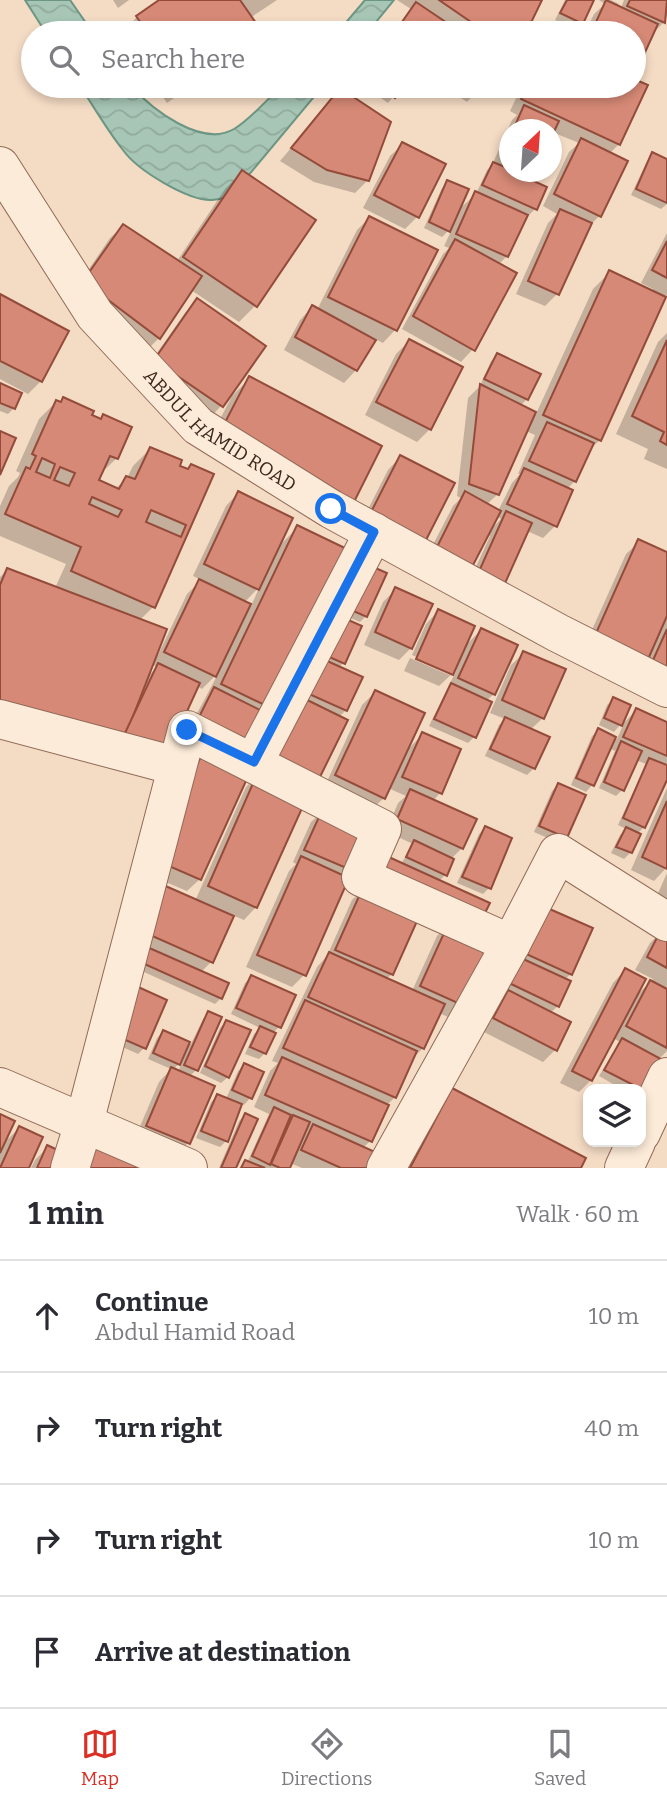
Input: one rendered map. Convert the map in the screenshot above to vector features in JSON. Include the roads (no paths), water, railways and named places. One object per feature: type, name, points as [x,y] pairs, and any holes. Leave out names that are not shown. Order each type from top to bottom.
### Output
[{"type":"street","name":"ABDUL HAMID ROAD","points":[[0,166],[94,315],[198,426],[331,509],[667,688]]},
{"type":"street","points":[[254,762],[374,532]]},
{"type":"street","points":[[0,719],[176,766]]},
{"type":"street","points":[[70,1168],[187,730],[382,829],[361,877],[511,944]]},
{"type":"street","points":[[386,1168],[511,944],[558,853],[667,922]]},
{"type":"street","points":[[646,1122],[667,1077]]},
{"type":"street","points":[[0,1087],[188,1168]]},
{"type":"street","points":[[624,1168],[634,1147]]},
{"type":"water","points":[[25,0],[70,0],[85,21],[38,21]]},
{"type":"water","points":[[365,0],[394,0],[377,21],[347,21]]},
{"type":"water","points":[[88,98],[144,98],[164,115],[192,130],[221,134],[240,125],[270,98],[313,98],[237,189],[223,198],[202,199],[177,190],[139,166],[117,142]]}]
